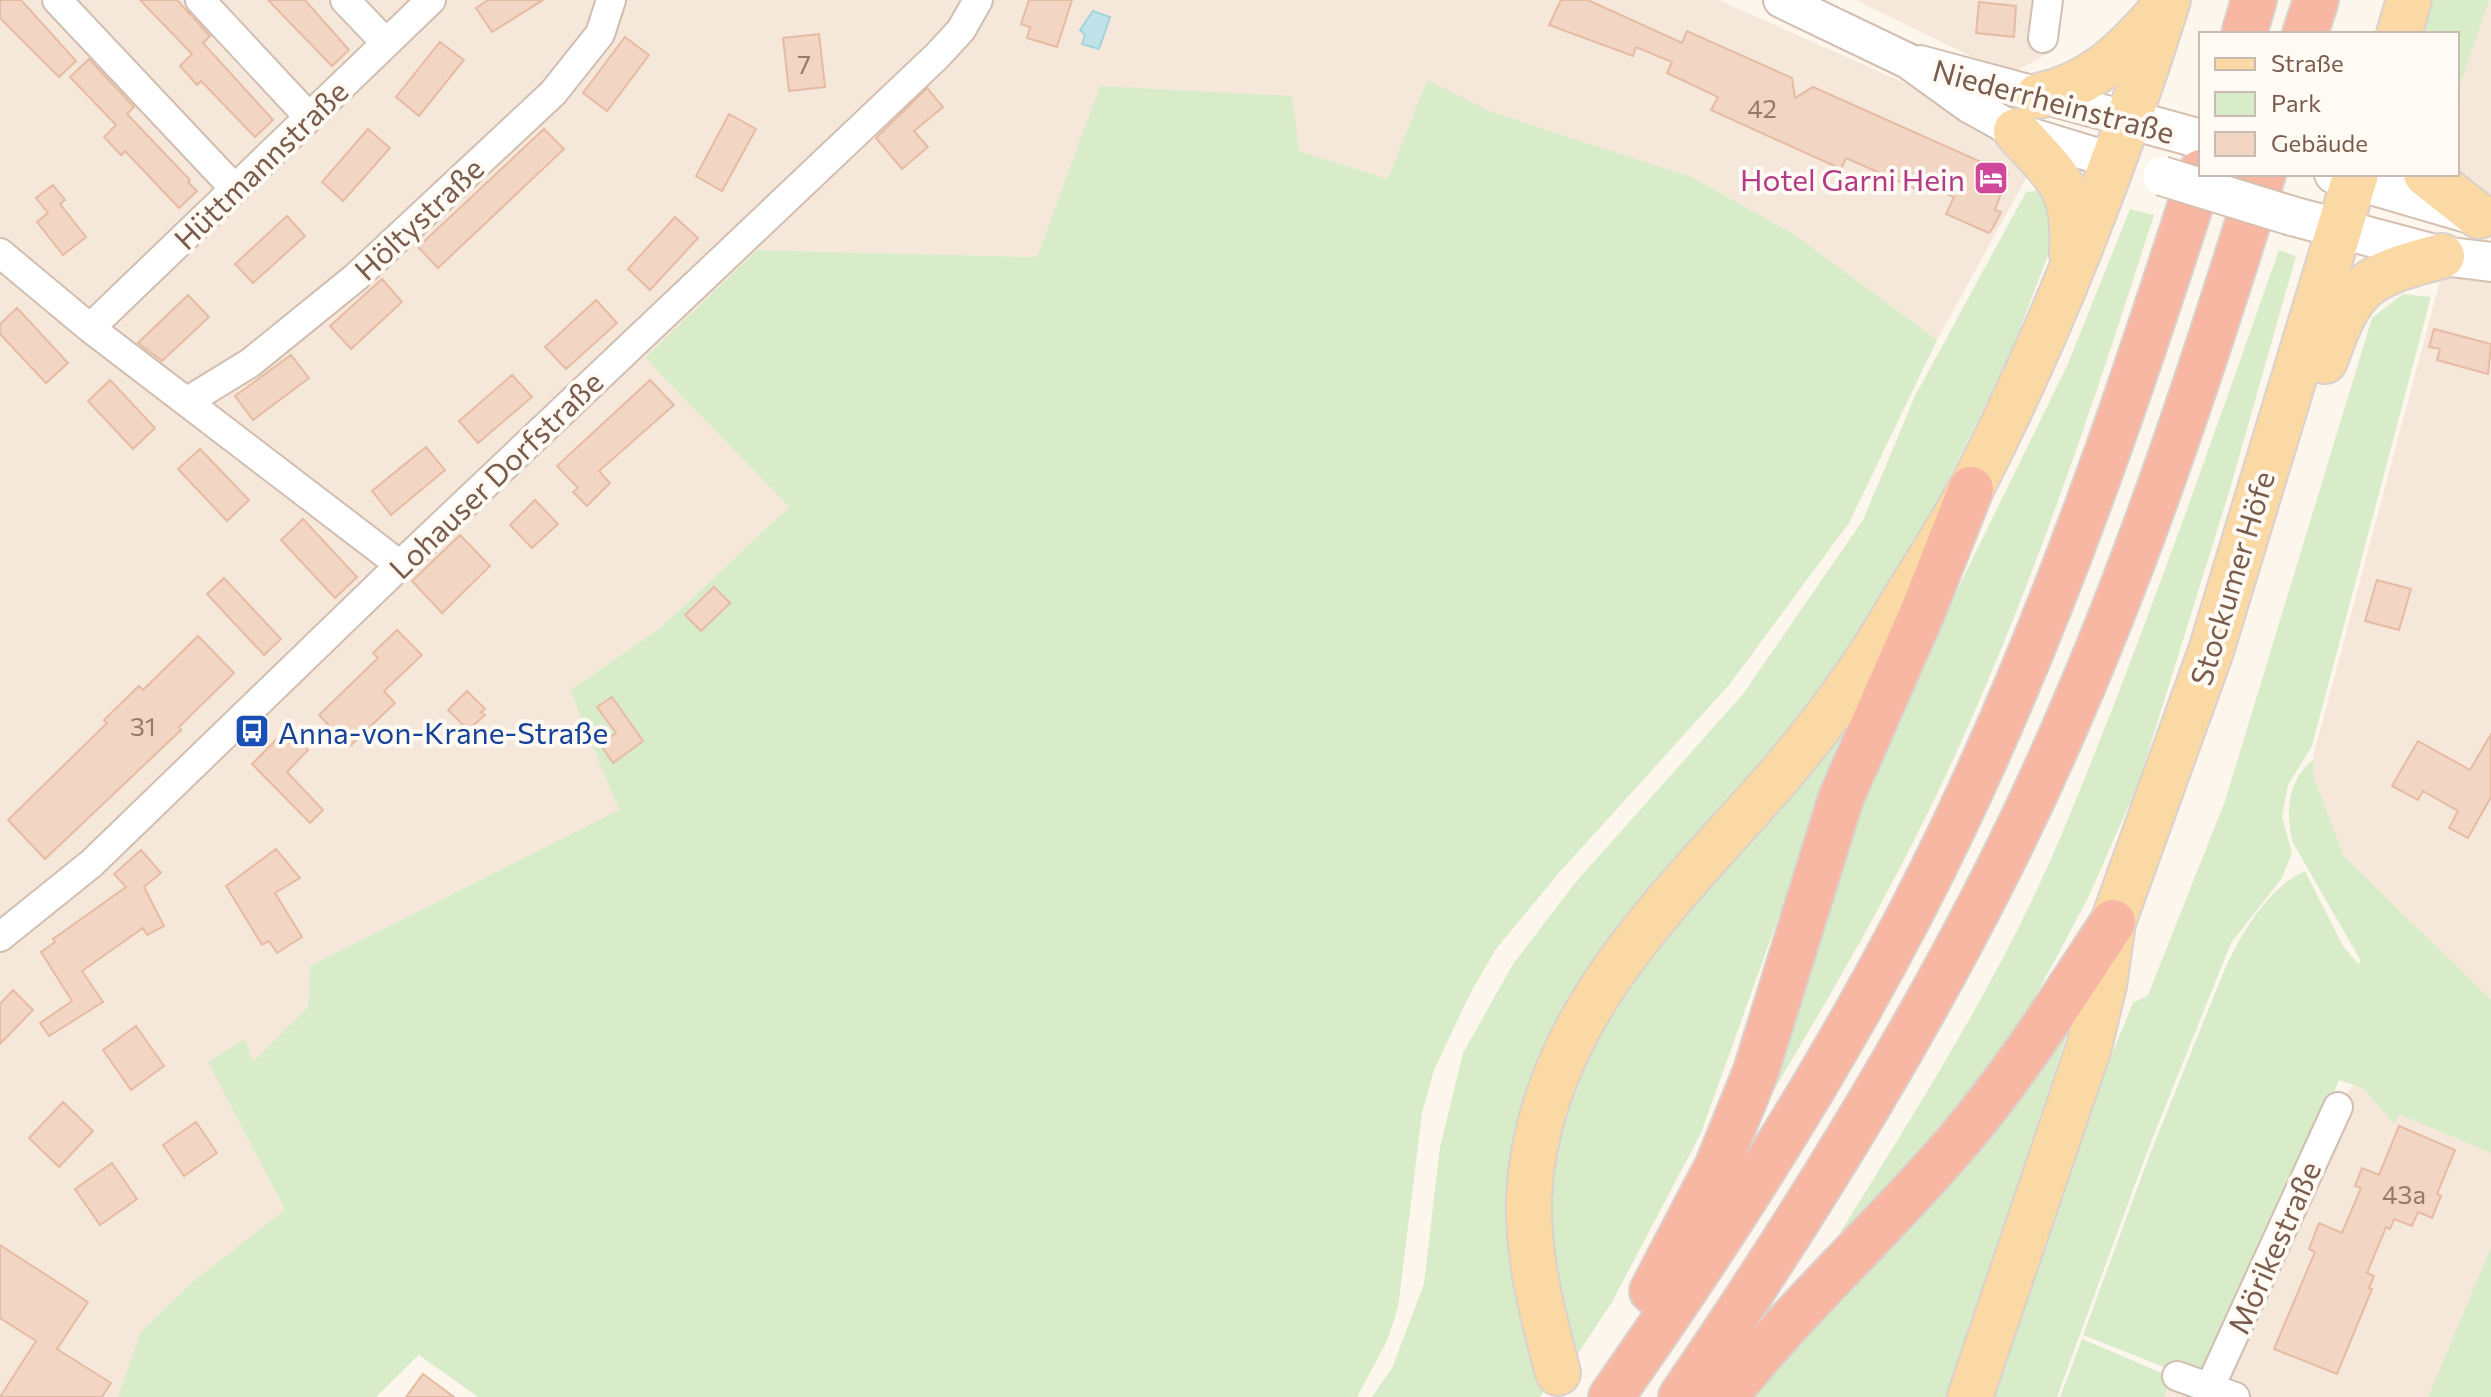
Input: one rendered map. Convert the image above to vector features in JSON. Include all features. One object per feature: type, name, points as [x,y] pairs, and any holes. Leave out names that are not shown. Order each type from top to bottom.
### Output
[{"type":"highway","points":[[2245,32],[2254,0]]},
{"type":"highway","points":[[2306,32],[2316,0]]},
{"type":"highway","points":[[1611,1397],[1703,1260],[1814,1083],[1953,827],[2082,528],[2130,396],[2181,174]]},
{"type":"highway","points":[[1681,1397],[1834,1164],[2011,844],[2125,582],[2168,467],[2262,176]]},
{"type":"highway","points":[[1569,1385],[1655,1287],[1717,1167],[1756,1071],[1841,798],[1923,611],[1971,489]]},
{"type":"highway","points":[[1725,1397],[1768,1345],[1959,1141],[2040,1033],[2113,922]]},
{"type":"main road","points":[[2400,32],[2409,0]]},
{"type":"main road","points":[[2071,265],[2074,221],[2067,191],[2027,114],[2094,76],[2136,40],[2167,2]]},
{"type":"main road","points":[[1569,1385],[1539,1300],[1529,1197],[1549,1090],[1571,1038],[1597,990],[1631,943],[1776,780],[1832,707],[1896,615],[1971,489],[2027,373],[2114,161],[2167,2]]},
{"type":"main road","name":"Niederrheinstraße","points":[[2128,119],[2188,136]]},
{"type":"main road","name":"Niederrheinstraße","points":[[2114,161],[2181,174],[2292,216],[2338,229],[2442,256],[2491,262]]},
{"type":"main road","points":[[2348,176],[2485,219]]},
{"type":"main road","name":"Stockumer Höfe","points":[[1970,1397],[2089,1047],[2113,922],[2211,651],[2338,229],[2348,176]]},
{"type":"main road","points":[[2429,176],[2485,219]]},
{"type":"main road","points":[[2282,411],[2324,366],[2341,315],[2359,291],[2382,273],[2442,256]]},
{"type":"street","points":[[57,0],[234,188]]},
{"type":"street","points":[[200,0],[309,117]]},
{"type":"street","points":[[345,0],[386,43]]},
{"type":"street","name":"Hüttmannstraße","points":[[90,328],[431,0]]},
{"type":"street","name":"Höltystraße","points":[[188,401],[250,363],[356,277],[553,93],[600,34],[611,0]]},
{"type":"street","name":"Lohauser Dorfstraße","points":[[0,937],[92,863],[400,565],[944,49],[961,30],[978,0]]},
{"type":"street","name":"Niederrheinstraße","points":[[1781,0],[1908,61],[1962,72],[2027,114],[2114,161]]},
{"type":"street","points":[[2043,38],[2048,0]]},
{"type":"street","name":"Niederrheinstraße","points":[[2027,114],[2128,119]]},
{"type":"street","points":[[0,253],[90,328],[400,565]]},
{"type":"street","name":"Mörikestraße","points":[[2177,1376],[2222,1392],[2338,1107]]},
{"type":"shaded area","points":[[0,0],[1719,0],[1929,94],[2036,160],[1937,340],[1795,235],[1692,177],[1492,112],[1427,81],[1388,179],[1299,151],[1037,257],[757,250],[645,358],[789,507],[659,629],[570,690],[620,810],[311,966],[308,1007],[253,1063],[209,1062],[285,1211],[191,1283],[142,1332],[118,1397],[0,1397]]},
{"type":"shaded area","points":[[1856,0],[2060,0],[2049,53],[2009,75]]},
{"type":"shaded area","points":[[2482,0],[2491,0],[2491,202],[2474,195],[2459,172],[2461,82]]},
{"type":"shaded area","points":[[2451,272],[2491,273],[2491,1397],[2164,1397],[2317,1135],[2447,957],[2344,856],[2313,775],[2313,757],[2440,281]]},
{"type":"green space","points":[[2424,0],[2489,0],[2461,82],[2459,122],[2459,32],[2415,32]]},
{"type":"green space","points":[[1427,80],[1492,112],[1692,177],[1795,235],[1937,340],[1849,523],[1729,685],[1558,874],[1496,949],[1471,992],[1434,1070],[1422,1113],[1398,1308],[1387,1341],[1357,1397],[478,1397],[419,1355],[376,1397],[118,1397],[141,1332],[191,1283],[285,1210],[208,1062],[245,1039],[253,1062],[308,1007],[310,966],[619,810],[570,690],[659,629],[789,507],[645,358],[757,250],[1037,257],[1100,86],[1292,96],[1299,151],[1388,179]]},
{"type":"green space","points":[[2041,190],[2061,222],[2009,357],[1926,525],[1844,660],[1753,778],[1612,933],[1543,1054],[1517,1123],[1507,1202],[1516,1293],[1543,1393],[1540,1397],[1372,1397],[1392,1368],[1424,1284],[1440,1147],[1463,1053],[1513,964],[1575,883],[1743,694],[1863,520],[1915,396],[2026,192]]},
{"type":"green space","points":[[2130,209],[2154,215],[2108,358],[2005,640],[1945,777],[1896,875],[1816,1018],[1732,1158],[1834,865],[1942,621],[2067,366]]},
{"type":"green space","points":[[2279,250],[2296,256],[2229,492],[2138,785],[2087,900],[2022,1021],[1933,1146],[1827,1254],[1981,999],[2036,893],[2090,765],[2146,619]]},
{"type":"green space","points":[[2403,294],[2431,297],[2312,746],[2288,785],[2282,817],[2292,853],[2282,878],[2231,943],[2147,1152],[2057,1397],[1985,1397],[2097,1090],[2133,1003],[2148,995],[2225,801],[2372,318]]},
{"type":"green space","points":[[1873,678],[1817,810],[1701,1133],[1612,1302],[1577,1355],[1563,1320],[1547,1233],[1556,1144],[1567,1085],[1607,1003]]},
{"type":"green space","points":[[2313,760],[2313,775],[2344,856],[2491,1000],[2491,1153],[2399,1114],[2394,1124],[2363,1088],[2339,1080],[2221,1362],[2194,1379],[2083,1335],[2150,1154],[2224,971],[2238,942],[2267,900],[2305,871],[2343,946],[2358,964],[2361,961],[2293,843],[2289,820],[2290,798],[2298,777]]},
{"type":"green space","points":[[2070,1026],[1948,1397],[1747,1397],[2013,1109]]},
{"type":"green space","points":[[2491,1248],[2491,1397],[2428,1397]]},
{"type":"green space","points":[[2082,1339],[2169,1376],[2171,1381],[2164,1397],[2060,1397]]},
{"type":"water","points":[[1093,11],[1110,17],[1099,49],[1082,44],[1085,35],[1080,30]]},
{"type":"building","points":[[0,0],[21,0],[76,61],[59,77],[0,18]]},
{"type":"building","points":[[140,0],[177,0],[210,36],[203,43],[273,120],[255,137],[201,81],[197,85],[180,66],[192,54]]},
{"type":"building","points":[[268,0],[305,0],[349,50],[332,66]]},
{"type":"building","points":[[488,0],[543,0],[492,32],[476,8]]},
{"type":"building","points":[[1029,0],[1072,0],[1057,47],[1027,38],[1030,27],[1021,24]]},
{"type":"building","points":[[1561,0],[1588,0],[1682,43],[1687,31],[1792,78],[1795,98],[1813,87],[2008,174],[1995,210],[2001,212],[1994,226],[1989,233],[1946,214],[1954,197],[1920,182],[1916,189],[1846,158],[1841,169],[1711,110],[1718,97],[1667,73],[1672,62],[1636,47],[1633,56],[1549,25]]},
{"type":"building","points":[[1979,2],[2016,6],[2014,37],[1976,33]]},
{"type":"building","points":[[819,34],[825,87],[789,91],[783,38]]},
{"type":"building","points":[[625,37],[649,55],[607,111],[583,93]]},
{"type":"building","points":[[440,42],[464,60],[419,116],[396,97]]},
{"type":"building","points":[[89,59],[134,107],[127,114],[197,191],[179,208],[125,151],[121,155],[104,137],[116,125],[70,77]]},
{"type":"building","points":[[927,88],[943,107],[914,131],[928,147],[902,169],[876,138]]},
{"type":"building","points":[[729,114],[756,129],[722,191],[696,176]]},
{"type":"building","points":[[368,129],[390,148],[343,201],[322,182]]},
{"type":"building","points":[[544,129],[564,149],[438,268],[418,247]]},
{"type":"building","points":[[53,185],[65,200],[60,204],[86,237],[63,255],[37,222],[48,213],[36,198]]},
{"type":"building","points":[[287,216],[305,236],[253,283],[235,264]]},
{"type":"building","points":[[675,217],[698,238],[650,290],[628,269]]},
{"type":"building","points":[[382,279],[402,302],[351,349],[330,326]]},
{"type":"building","points":[[188,295],[209,317],[162,361],[138,343]]},
{"type":"building","points":[[596,300],[617,323],[566,369],[545,347]]},
{"type":"building","points":[[17,308],[68,363],[46,383],[0,334],[0,324]]},
{"type":"building","points":[[2434,329],[2491,344],[2488,374],[2437,360],[2440,349],[2429,347]]},
{"type":"building","points":[[291,355],[309,378],[253,420],[235,396]]},
{"type":"building","points":[[512,375],[532,397],[478,443],[459,421]]},
{"type":"building","points":[[110,380],[155,428],[133,449],[88,401]]},
{"type":"building","points":[[650,380],[674,405],[599,471],[610,483],[587,506],[573,492],[578,488],[557,466]]},
{"type":"building","points":[[426,447],[445,470],[391,515],[372,491]]},
{"type":"building","points":[[200,449],[249,500],[227,521],[178,469]]},
{"type":"building","points":[[535,500],[558,524],[532,548],[510,525]]},
{"type":"building","points":[[303,519],[357,577],[335,598],[281,540]]},
{"type":"building","points":[[460,535],[490,566],[442,613],[412,581]]},
{"type":"building","points":[[224,578],[281,639],[264,655],[207,594]]},
{"type":"building","points":[[2377,580],[2411,589],[2399,630],[2365,621]]},
{"type":"building","points":[[714,587],[730,603],[701,631],[685,615]]},
{"type":"building","points":[[397,630],[422,655],[384,691],[395,703],[349,747],[319,715],[378,658],[373,653]]},
{"type":"building","points":[[198,636],[234,673],[179,727],[181,730],[45,859],[8,820],[107,723],[104,720],[139,686],[143,690]]},
{"type":"building","points":[[467,691],[485,709],[481,712],[485,715],[468,730],[448,710]]},
{"type":"building","points":[[612,697],[643,741],[613,763],[600,744],[616,733],[597,707]]},
{"type":"building","points":[[2491,734],[2491,797],[2468,838],[2449,828],[2458,811],[2423,791],[2418,800],[2392,786],[2418,741],[2470,770]]},
{"type":"building","points":[[281,735],[289,743],[295,737],[308,750],[287,772],[323,810],[310,823],[252,764]]},
{"type":"building","points":[[276,849],[300,878],[275,893],[302,937],[277,953],[269,941],[262,945],[226,886]]},
{"type":"building","points":[[141,850],[161,873],[144,887],[164,926],[147,935],[143,928],[82,971],[103,1002],[49,1036],[40,1023],[72,1001],[41,952],[55,942],[53,939],[126,887],[114,874]]},
{"type":"building","points":[[13,990],[33,1010],[0,1044],[0,1004]]},
{"type":"building","points":[[136,1026],[164,1066],[131,1090],[103,1050]]},
{"type":"building","points":[[63,1102],[93,1131],[59,1167],[29,1138]]},
{"type":"building","points":[[196,1122],[217,1153],[184,1176],[163,1145]]},
{"type":"building","points":[[2399,1126],[2455,1150],[2437,1194],[2441,1196],[2432,1218],[2418,1212],[2412,1226],[2394,1219],[2390,1229],[2386,1227],[2367,1273],[2374,1276],[2369,1288],[2372,1289],[2337,1374],[2274,1349],[2315,1252],[2309,1249],[2319,1223],[2342,1233],[2361,1188],[2355,1186],[2362,1168],[2379,1175]]},
{"type":"building","points":[[112,1163],[137,1199],[100,1225],[75,1189]]},
{"type":"building","points":[[0,1245],[88,1302],[57,1349],[111,1383],[102,1397],[0,1397],[36,1341],[0,1318]]},
{"type":"building","points":[[423,1374],[454,1397],[406,1397]]},
{"type":"place","name":"Hotel Garni Hein","points":[[1991,178]]},
{"type":"place","name":"Anna-von-Krane-Straße","points":[[252,731]]}]
